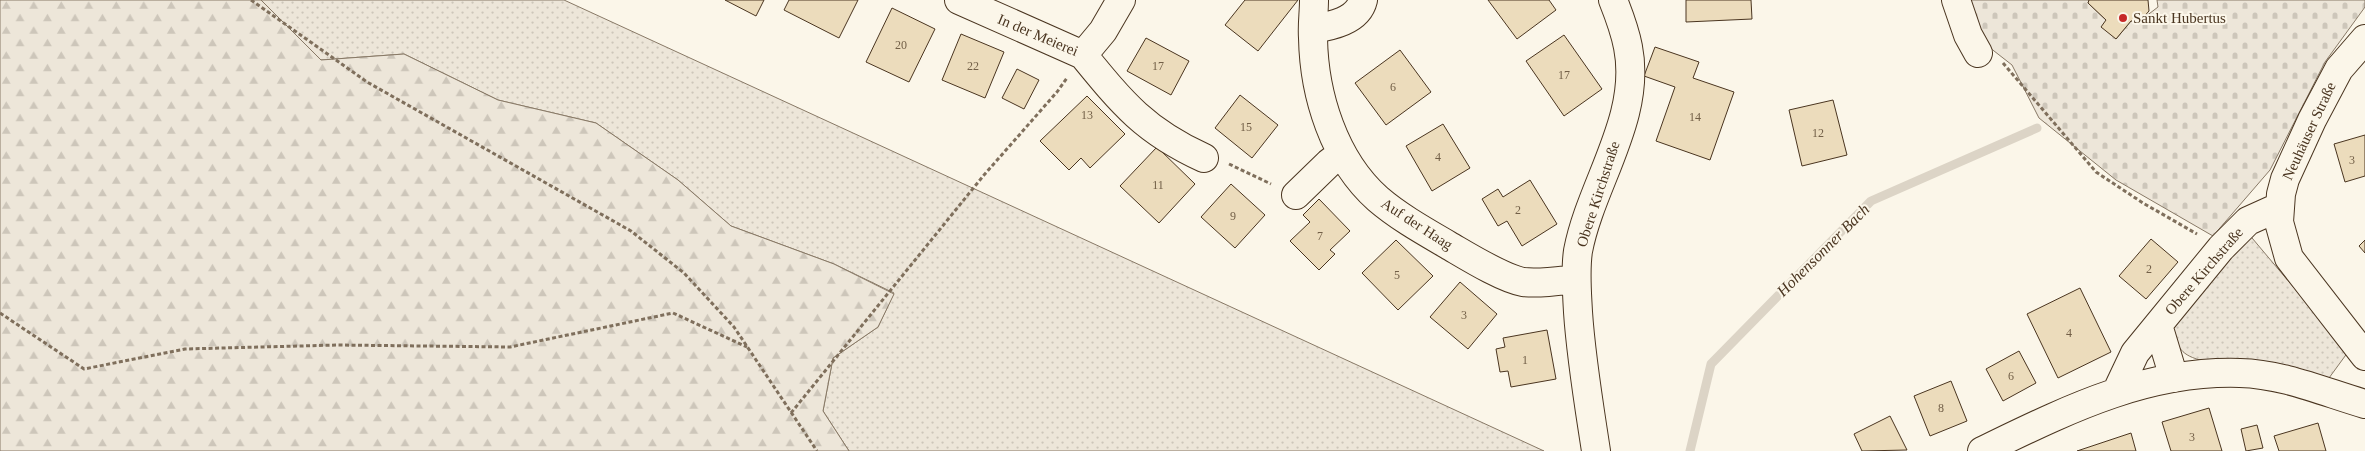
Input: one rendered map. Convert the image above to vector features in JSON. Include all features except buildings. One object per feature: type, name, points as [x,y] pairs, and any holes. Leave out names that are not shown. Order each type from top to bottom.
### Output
[{"type":"street","name":"In der Meierei","points":[[958,0],[1083,55],[1103,31],[1122,0]]},
{"type":"street","name":"Auf der Haag","points":[[1314,0],[1313,29],[1317,80],[1322,102],[1342,153],[1352,169],[1378,198],[1424,231],[1458,251],[1521,281],[1538,283],[1576,279]]},
{"type":"street","points":[[1313,29],[1341,22],[1358,10],[1363,0]]},
{"type":"street","name":"Obere Kirchstraße","points":[[1596,451],[1579,332],[1576,279],[1578,251],[1587,219],[1627,107],[1630,88],[1628,47],[1613,0]]},
{"type":"street","points":[[1956,0],[1968,35],[1978,54]]},
{"type":"street","name":"Neuhäuser Straße","points":[[2365,39],[2339,69],[2328,86],[2292,161],[2283,187],[2279,207],[2279,222],[2289,258],[2365,356]]},
{"type":"street","points":[[1083,55],[1114,93],[1149,128],[1176,145],[1204,158]]},
{"type":"street","points":[[1296,195],[1342,153]]},
{"type":"street","name":"Obere Kirchstraße","points":[[2118,391],[2134,353],[2221,248],[2248,221],[2279,207]]},
{"type":"street","name":"Obere Kirchstraße","points":[[2158,325],[2174,378]]},
{"type":"street","points":[[1982,451],[2056,415],[2118,391],[2174,378],[2241,373],[2271,377],[2304,384],[2365,404]]},
{"type":"path","points":[[251,0],[366,82],[631,231],[684,273],[734,327],[817,451]]},
{"type":"path","points":[[1978,54],[2000,59],[2096,172],[2143,203],[2221,248]]},
{"type":"path","points":[[791,413],[984,175],[1057,92],[1083,55]]},
{"type":"path","points":[[1204,158],[1226,163],[1296,195]]},
{"type":"path","points":[[0,312],[84,369],[185,349],[337,345],[510,347],[673,313],[747,347]]},
{"type":"green space","points":[[0,0],[261,0],[321,60],[404,54],[498,100],[596,123],[678,180],[731,226],[834,264],[894,294],[878,327],[833,358],[823,411],[849,451],[0,451]]},
{"type":"green space","points":[[261,0],[564,0],[1544,451],[849,451],[823,411],[833,358],[878,327],[894,293],[834,264],[731,226],[678,180],[596,123],[498,100],[404,54],[321,60]]},
{"type":"green space","points":[[1966,0],[2089,0],[2088,3],[2106,20],[2116,39],[2131,21],[2141,20],[2158,7],[2157,0],[2365,0],[2365,7],[2325,62],[2270,170],[2213,236],[2116,180],[2039,118],[2012,65],[1980,40]]},
{"type":"green space","points":[[2247,232],[2348,352],[2329,378],[2200,360],[2187,355],[2177,344],[2170,326]]},
{"type":"waterway","name":"Hohensonner Bach","points":[[1690,451],[1711,364],[1871,201],[2037,128]]},
{"type":"place","name":"Sankt Hubertus","points":[[2123,18]]}]
